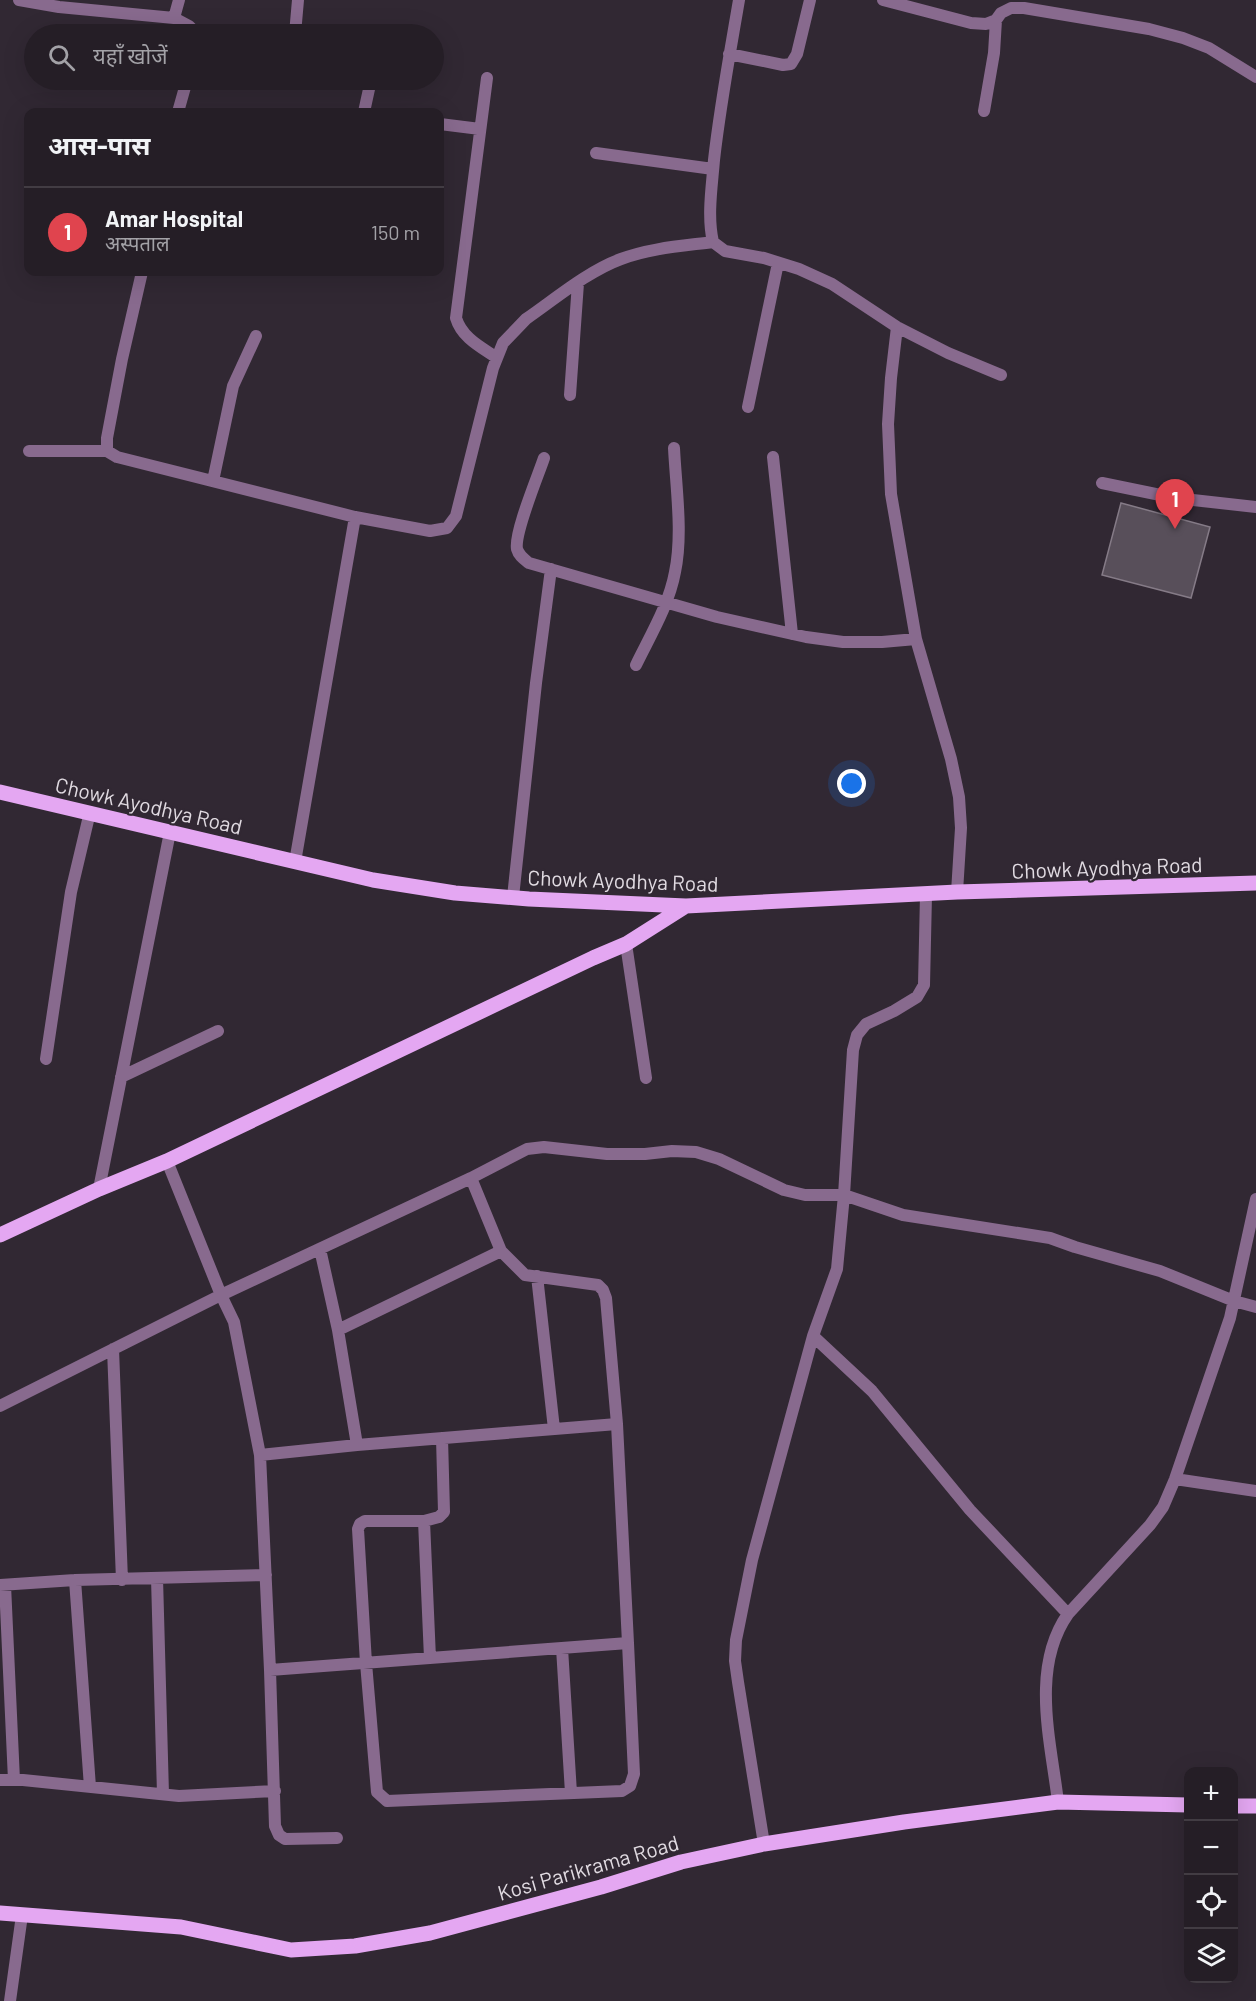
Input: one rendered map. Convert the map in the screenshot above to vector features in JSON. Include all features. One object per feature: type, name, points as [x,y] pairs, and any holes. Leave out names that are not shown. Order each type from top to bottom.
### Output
[{"type":"main road","name":"Chowk Ayodhya Road","points":[[0,794],[90,812],[373,880],[455,893],[686,906],[957,892],[1256,883]]},
{"type":"main road","points":[[0,1235],[99,1189],[167,1161],[626,944],[686,906]]},
{"type":"main road","name":"Kosi Parikrama Road","points":[[0,1913],[181,1927],[291,1950],[355,1946],[430,1933],[601,1887],[681,1862],[764,1844],[904,1822],[1058,1802],[1184,1805]]},
{"type":"main road","points":[[1238,1806],[1256,1806]]},
{"type":"street","points":[[19,0],[174,18],[185,24]]},
{"type":"street","points":[[174,18],[179,0]]},
{"type":"street","points":[[296,24],[298,0]]},
{"type":"street","points":[[738,0],[713,169],[711,232],[713,242],[725,251],[778,262],[832,284],[897,327],[948,353],[1001,375]]},
{"type":"street","points":[[729,54],[783,65],[791,64],[797,54],[810,0]]},
{"type":"street","points":[[883,0],[971,23],[986,24],[996,20],[1011,8],[1044,6],[1183,38],[1209,48],[1256,77]]},
{"type":"street","points":[[984,111],[994,53],[996,20]]},
{"type":"street","points":[[487,78],[456,318],[459,329],[497,358]]},
{"type":"street","points":[[179,108],[184,90]]},
{"type":"street","points":[[365,108],[369,90]]},
{"type":"street","points":[[444,124],[480,129]]},
{"type":"street","points":[[596,153],[713,169]]},
{"type":"street","points":[[29,451],[107,451],[117,457],[355,517],[430,531],[447,528],[456,516],[497,358],[503,343],[515,328],[599,268],[649,250],[713,242]]},
{"type":"street","points":[[748,407],[778,262]]},
{"type":"street","points":[[107,451],[107,438],[122,359],[141,276]]},
{"type":"street","points":[[570,395],[578,284]]},
{"type":"street","points":[[897,327],[888,424],[891,494],[916,639],[951,759],[959,797],[961,828],[957,892]]},
{"type":"street","points":[[213,481],[233,386],[256,336]]},
{"type":"street","points":[[636,665],[666,601],[675,572],[678,521],[674,448]]},
{"type":"street","points":[[773,457],[792,634]]},
{"type":"street","points":[[544,458],[519,532],[517,547],[520,557],[529,563],[717,617],[792,634],[843,642],[916,639]]},
{"type":"street","points":[[1102,483],[1175,498],[1256,507]]},
{"type":"street","points":[[295,862],[355,517]]},
{"type":"street","points":[[513,897],[537,673],[551,569]]},
{"type":"street","points":[[46,1059],[71,892],[90,812]]},
{"type":"street","points":[[99,1189],[170,831]]},
{"type":"street","points":[[764,1844],[735,1661],[736,1640],[752,1560],[813,1336],[837,1269],[853,1050],[857,1035],[866,1024],[917,997],[924,985],[926,895]]},
{"type":"street","points":[[626,944],[646,1078]]},
{"type":"street","points":[[121,1077],[218,1032]]},
{"type":"street","points":[[0,1406],[221,1295],[471,1178],[504,1159],[527,1149],[544,1147],[607,1154],[645,1155],[672,1151],[696,1152],[719,1159],[784,1191],[805,1195],[844,1195],[903,1215],[1050,1238],[1160,1270],[1234,1301],[1256,1307]]},
{"type":"street","points":[[167,1161],[234,1322],[260,1455],[275,1826],[285,1839],[337,1838]]},
{"type":"street","points":[[442,1438],[444,1512],[439,1517],[424,1521],[364,1521],[358,1529],[377,1792],[387,1801],[622,1791],[630,1786],[634,1774],[617,1424],[606,1298],[598,1285],[525,1275],[501,1251],[471,1178]]},
{"type":"street","points":[[1058,1802],[1046,1678],[1049,1654],[1059,1627],[1068,1614],[1150,1525],[1163,1507],[1175,1479],[1230,1318],[1256,1199]]},
{"type":"street","points":[[320,1249],[338,1330],[357,1445]]},
{"type":"street","points":[[338,1330],[501,1251]]},
{"type":"street","points":[[537,1276],[554,1429]]},
{"type":"street","points":[[813,1336],[872,1391],[970,1510],[1068,1614]]},
{"type":"street","points":[[113,1349],[122,1580]]},
{"type":"street","points":[[260,1455],[617,1424]]},
{"type":"street","points":[[1175,1479],[1256,1491]]},
{"type":"street","points":[[424,1521],[430,1658]]},
{"type":"street","points":[[14,1780],[3,1585],[75,1580],[266,1575]]},
{"type":"street","points":[[157,1578],[163,1794]]},
{"type":"street","points":[[75,1580],[90,1787]]},
{"type":"street","points":[[270,1670],[628,1643]]},
{"type":"street","points":[[562,1648],[571,1793]]},
{"type":"street","points":[[0,1780],[179,1796],[275,1791]]},
{"type":"street","points":[[10,2001],[22,1915]]},
{"type":"building","points":[[1121,503],[1210,527],[1191,598],[1102,575]]},
{"type":"place","name":"Amar Hospital","points":[[1175,529]]}]
